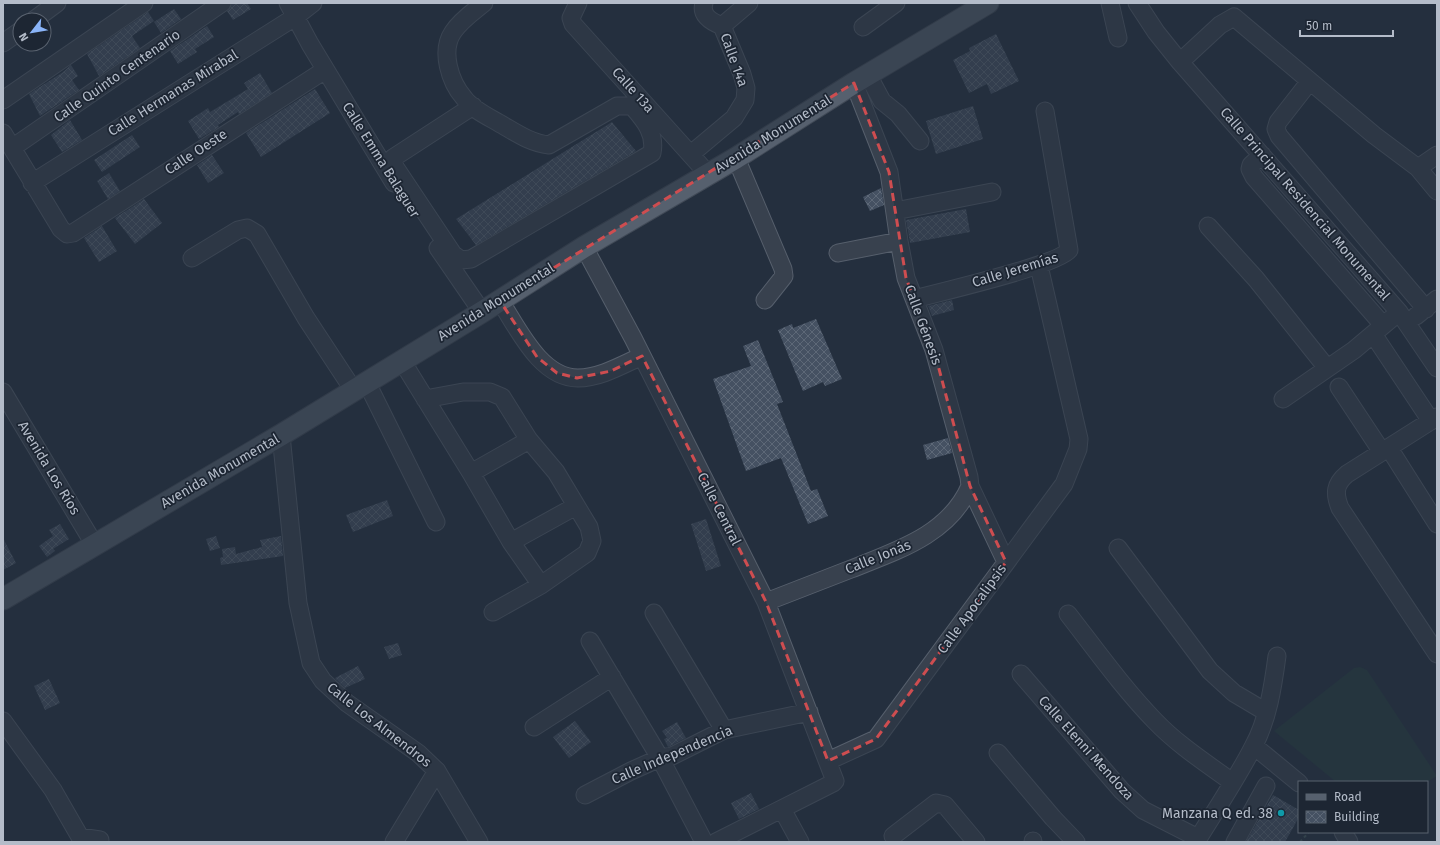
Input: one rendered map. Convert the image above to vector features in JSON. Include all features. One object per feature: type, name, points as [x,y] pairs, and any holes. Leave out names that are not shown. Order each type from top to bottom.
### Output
[{"type":"main road","name":"Avenida Monumental","points":[[3,599],[281,435],[500,301],[584,247],[736,158],[861,79],[988,3]]},
{"type":"street","points":[[45,12],[57,3]]},
{"type":"street","points":[[3,100],[144,3]]},
{"type":"street","name":"Calle Quinto Centenario","points":[[12,148],[222,3]]},
{"type":"street","name":"Calle Hermanas Mirabal","points":[[32,183],[291,10],[313,3]]},
{"type":"street","points":[[473,106],[393,158],[395,167],[453,254],[461,260],[471,259],[652,153],[654,143],[647,123],[632,106],[618,106],[549,145],[540,144],[525,138],[464,99],[453,82],[447,60],[449,44],[452,34],[460,23],[484,3]]},
{"type":"street","name":"Calle 13a","points":[[578,3],[571,18],[573,24],[708,174]]},
{"type":"street","points":[[704,3],[703,9],[706,16],[714,23],[722,26]]},
{"type":"street","name":"Calle 14a","points":[[691,154],[734,118],[745,100],[746,88],[742,74],[722,26],[749,3]]},
{"type":"street","points":[[863,27],[896,3]]},
{"type":"street","points":[[1110,3],[1118,38]]},
{"type":"street","name":"Calle Principal Residencial Monumental","points":[[1137,3],[1146,19],[1180,62],[1403,317],[1437,368]]},
{"type":"street","name":"Calle Principal Residencial Monumental","points":[[1150,3],[1167,45]]},
{"type":"street","name":"Calle Emma Balaguer","points":[[291,10],[399,192],[482,312]]},
{"type":"street","points":[[1180,62],[1220,25],[1234,17],[1374,135],[1418,168],[1437,191]]},
{"type":"street","points":[[3,43],[12,37]]},
{"type":"street","name":"Calle Oeste","points":[[32,183],[61,229],[67,234],[73,233],[326,70]]},
{"type":"street","points":[[861,79],[882,101],[898,114],[920,141]]},
{"type":"street","name":"Calle Génesis","points":[[861,79],[889,172],[906,278],[934,350],[969,477],[970,486],[1006,562]]},
{"type":"street","points":[[1283,398],[1354,350],[1378,330],[1431,304],[1279,136],[1276,129],[1278,122],[1310,81]]},
{"type":"street","name":"Calle Jeremías","points":[[915,299],[1039,266],[1066,254],[1069,250],[1045,112]]},
{"type":"street","points":[[3,133],[32,183]]},
{"type":"street","points":[[1262,155],[1251,165],[1250,169],[1254,178],[1378,330],[1434,419],[1339,481],[1335,489],[1336,498],[1340,508],[1437,654]]},
{"type":"street","points":[[1418,168],[1437,155]]},
{"type":"street","points":[[736,158],[783,269],[784,276],[765,300]]},
{"type":"street","points":[[895,211],[992,192]]},
{"type":"street","points":[[1208,226],[1256,279],[1327,368]]},
{"type":"street","points":[[192,258],[238,230],[247,228],[257,234],[306,318],[360,387],[436,522]]},
{"type":"street","points":[[838,253],[899,241]]},
{"type":"street","name":"Calle Central","points":[[584,247],[642,356],[766,602],[835,780],[834,784],[782,809]]},
{"type":"street","name":"Calle Apocalipsis","points":[[828,762],[876,739],[1064,484],[1078,449],[1079,439],[1039,266]]},
{"type":"street","points":[[500,301],[537,357],[557,373],[577,378],[594,376],[642,356]]},
{"type":"street","points":[[402,361],[471,473],[511,542],[540,585]]},
{"type":"street","points":[[1339,387],[1385,450],[1435,514]]},
{"type":"street","name":"Avenida Los Ríos","points":[[3,392],[94,544]]},
{"type":"street","points":[[426,400],[464,392],[490,392],[502,397],[528,440],[556,472],[589,527],[592,541],[587,553],[540,585],[493,612]]},
{"type":"street","name":"Calle Los Almendros","points":[[281,435],[298,603],[311,663],[323,680],[347,703],[418,753],[437,771],[479,842]]},
{"type":"street","points":[[471,473],[528,440]]},
{"type":"street","name":"Calle Jonás","points":[[766,602],[881,557],[921,539],[952,515],[964,499],[970,486]]},
{"type":"street","points":[[511,542],[576,506]]},
{"type":"street","points":[[1118,548],[1210,671],[1234,693],[1266,712]]},
{"type":"street","points":[[654,613],[724,730]]},
{"type":"street","points":[[1068,614],[1131,695],[1156,722],[1185,749],[1232,782]]},
{"type":"street","points":[[590,641],[660,758],[704,842]]},
{"type":"street","points":[[1197,840],[1254,746],[1274,684],[1277,656]]},
{"type":"street","name":"Calle Elenni Mendoza","points":[[1021,674],[1122,791],[1143,810],[1197,840]]},
{"type":"street","points":[[534,727],[612,677]]},
{"type":"street","name":"Calle Independencia","points":[[585,794],[660,758],[672,756],[724,730],[809,712]]},
{"type":"street","points":[[3,722],[53,790],[80,836],[100,840]]},
{"type":"street","points":[[1254,746],[1298,782]]},
{"type":"street","points":[[998,753],[1053,818],[1076,842]]},
{"type":"street","points":[[394,842],[437,771]]},
{"type":"street","points":[[1235,842],[1266,786]]},
{"type":"street","points":[[893,836],[936,803],[940,802],[945,805],[976,842]]},
{"type":"street","points":[[716,842],[782,809],[800,842]]},
{"type":"street","points":[[1344,833],[1349,842]]},
{"type":"path","points":[[1300,842],[1308,833]]},
{"type":"highlighted area","points":[[854,83],[889,172],[906,278],[934,350],[970,486],[1006,562],[876,739],[828,761],[766,602],[642,356],[611,371],[577,378],[557,373],[537,357],[500,301]]},
{"type":"green space","points":[[1360,667],[1367,670],[1437,776],[1428,781],[1335,781],[1274,731],[1354,668]]},
{"type":"building","points":[[232,3],[247,3],[251,9],[233,20],[227,11]]},
{"type":"building","points":[[174,9],[181,19],[161,33],[154,22]]},
{"type":"building","points":[[148,12],[154,21],[132,36],[140,48],[99,76],[87,54]]},
{"type":"building","points":[[207,26],[214,37],[195,49],[197,52],[178,64],[170,51]]},
{"type":"building","points":[[996,34],[1019,81],[991,94],[987,84],[969,93],[953,60],[970,51],[969,48]]},
{"type":"building","points":[[71,65],[78,76],[72,80],[79,90],[40,116],[29,94],[63,72]]},
{"type":"building","points":[[260,73],[272,93],[239,114],[238,112],[218,125],[219,127],[199,139],[188,121],[208,108],[210,112],[248,89],[244,83]]},
{"type":"building","points":[[315,89],[330,113],[261,157],[246,133]]},
{"type":"building","points":[[973,106],[983,139],[936,154],[926,121]]},
{"type":"building","points":[[70,120],[82,140],[62,152],[51,135]]},
{"type":"building","points":[[612,122],[636,151],[476,245],[456,219]]},
{"type":"building","points":[[132,135],[140,147],[102,172],[94,160]]},
{"type":"building","points":[[212,155],[224,173],[208,183],[197,165]]},
{"type":"building","points":[[109,173],[120,191],[108,199],[97,181]]},
{"type":"building","points":[[881,188],[884,205],[870,211],[863,197]]},
{"type":"building","points":[[144,199],[162,223],[135,244],[115,218]]},
{"type":"building","points":[[966,209],[970,232],[910,243],[906,220]]},
{"type":"building","points":[[102,226],[117,251],[99,262],[84,238]]},
{"type":"building","points":[[952,300],[954,310],[932,316],[928,306]]},
{"type":"building","points":[[816,319],[842,379],[825,386],[823,382],[803,391],[778,330],[792,324],[793,328]]},
{"type":"building","points":[[758,340],[783,402],[777,404],[811,491],[817,489],[828,516],[808,524],[781,458],[746,471],[713,379],[751,366],[743,346]]},
{"type":"building","points":[[948,438],[952,453],[927,460],[923,445]]},
{"type":"building","points":[[387,500],[393,516],[353,532],[346,515]]},
{"type":"building","points":[[706,519],[721,566],[706,571],[691,524]]},
{"type":"building","points":[[60,524],[69,539],[53,549],[55,551],[47,557],[39,546],[53,536],[49,530]]},
{"type":"building","points":[[216,536],[220,548],[210,551],[206,539]]},
{"type":"building","points":[[281,536],[283,556],[221,565],[220,558],[223,557],[222,549],[235,547],[236,554],[262,547],[260,540]]},
{"type":"building","points":[[3,538],[16,563],[3,570]]},
{"type":"building","points":[[398,643],[402,655],[389,659],[384,647]]},
{"type":"building","points":[[358,666],[365,679],[345,688],[335,678]]},
{"type":"building","points":[[49,679],[60,703],[45,710],[34,686]]},
{"type":"building","points":[[575,721],[591,742],[569,758],[553,737]]},
{"type":"building","points":[[677,722],[686,738],[668,747],[664,739],[667,738],[662,731]]},
{"type":"building","points":[[751,793],[759,809],[739,819],[731,803]]},
{"type":"building","name":"Manzana Q ed. 38","points":[[1273,795],[1298,809],[1298,819],[1285,842],[1246,842]]},
{"type":"place","name":"Manzana Q ed. 38","points":[[1281,813]]}]
